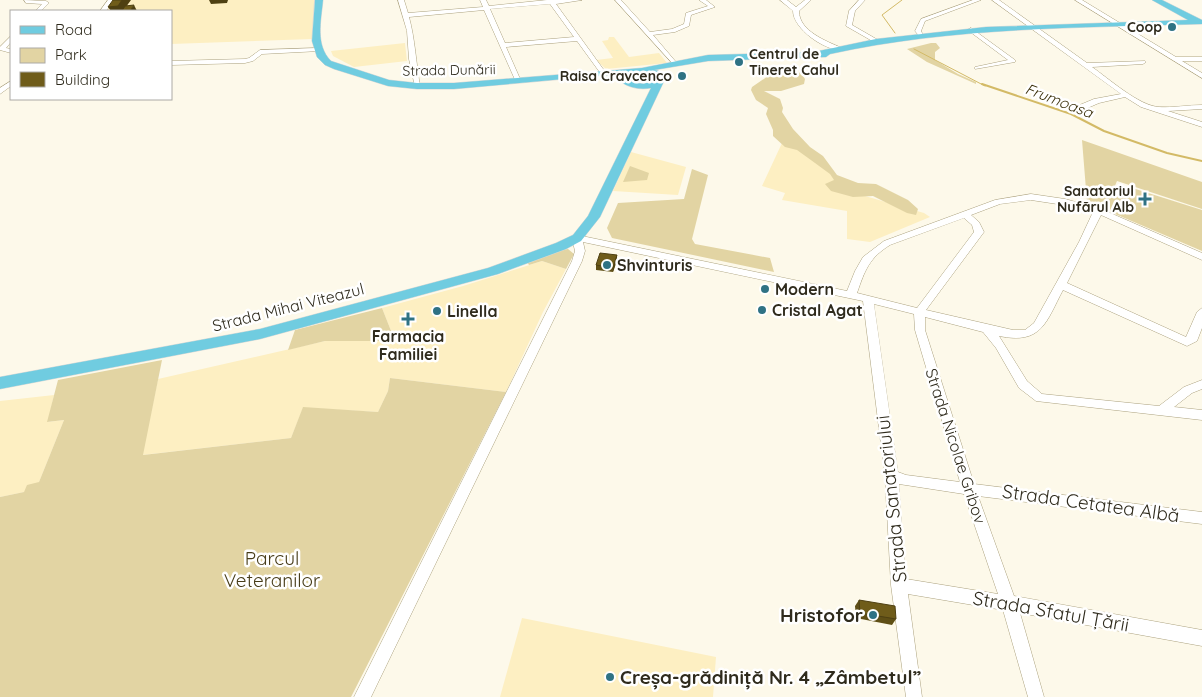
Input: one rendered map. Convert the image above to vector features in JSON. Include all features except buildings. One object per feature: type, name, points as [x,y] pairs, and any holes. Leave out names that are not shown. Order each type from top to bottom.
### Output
[{"type":"main road","points":[[318,50],[316,40],[319,0]]},
{"type":"main road","points":[[1156,0],[1201,23]]},
{"type":"main road","points":[[692,60],[652,85],[639,86],[629,84],[626,76],[643,70],[692,60],[736,56],[816,54],[852,49],[876,41],[971,30],[1201,23]]},
{"type":"main road","points":[[816,54],[840,49],[904,47],[921,37]]},
{"type":"main road","name":"Strada Dunării","points":[[318,50],[328,63],[337,67],[376,81],[417,86],[454,86],[590,73],[626,76]]},
{"type":"main road","points":[[643,70],[656,73],[659,80]]},
{"type":"main road","name":"Strada Dunării","points":[[590,73],[626,76]]},
{"type":"main road","name":"Strada Mihai Viteazul","points":[[0,383],[195,347],[296,325],[500,269],[543,254],[577,238],[594,217],[659,80]]},
{"type":"main road","points":[[639,86],[650,101]]},
{"type":"street","points":[[27,0],[46,3],[39,10]]},
{"type":"street","points":[[401,0],[403,11],[407,15],[417,86]]},
{"type":"street","points":[[484,0],[518,81]]},
{"type":"street","points":[[407,15],[579,0]]},
{"type":"street","points":[[618,0],[674,63]]},
{"type":"street","points":[[649,34],[673,30],[687,25],[688,14],[712,7],[702,0]]},
{"type":"street","points":[[783,0],[796,10]]},
{"type":"street","points":[[796,10],[808,0]]},
{"type":"street","points":[[862,0],[852,11],[849,26],[876,41]]},
{"type":"street","points":[[921,37],[918,31],[924,20],[978,0]]},
{"type":"street","points":[[995,0],[1126,95],[1154,109],[1202,125]]},
{"type":"street","points":[[1078,0],[1202,76]]},
{"type":"street","points":[[551,1],[603,73]]},
{"type":"street","points":[[796,10],[796,17],[804,28],[818,39],[840,49]]},
{"type":"street","points":[[971,30],[1013,61],[977,68]]},
{"type":"street","points":[[10,39],[3,47],[3,50],[10,51]]},
{"type":"street","points":[[503,45],[578,39]]},
{"type":"street","points":[[172,63],[245,61],[250,60],[260,52],[318,50]]},
{"type":"street","points":[[1175,59],[1202,58]]},
{"type":"street","points":[[1084,65],[1143,62]]},
{"type":"street","points":[[0,92],[10,84]]},
{"type":"street","points":[[1073,111],[1097,101],[1126,95]]},
{"type":"street","points":[[1154,109],[1202,107]]},
{"type":"street","points":[[851,296],[864,261],[874,250],[887,243],[1003,201],[1031,197],[1065,202],[1098,211],[1202,257]]},
{"type":"street","points":[[362,697],[577,261],[580,251],[577,238],[851,296],[1015,335],[1026,334],[1036,329],[1084,242],[1098,211]]},
{"type":"street","points":[[919,312],[979,232],[976,224],[965,214]]},
{"type":"street","points":[[1060,284],[1187,342],[1193,338],[1202,312]]},
{"type":"street","name":"Strada Sanatoriului","points":[[868,301],[892,476],[899,585],[914,697]]},
{"type":"street","name":"Strada Nicolae Gribov","points":[[919,312],[920,330],[968,487],[1009,603],[1036,697]]},
{"type":"street","points":[[986,328],[1002,346],[1024,387],[1033,394],[1048,400],[1202,415]]},
{"type":"street","points":[[1160,411],[1188,390],[1202,384]]},
{"type":"street","name":"Strada Cetatea Albă","points":[[892,476],[906,481],[968,487],[1202,518]]},
{"type":"street","name":"Strada Sfatul Țării","points":[[899,585],[1202,638]]},
{"type":"shaded area","points":[[114,0],[315,0],[313,39],[172,44],[172,10],[106,10]]},
{"type":"shaded area","points":[[609,37],[614,37],[629,57],[659,53],[667,63],[606,69],[596,60],[613,58],[602,41],[608,40]]},
{"type":"shaded area","points":[[405,43],[407,61],[354,67],[333,56],[331,51]]},
{"type":"shaded area","points":[[782,143],[810,155],[858,194],[924,213],[930,217],[870,242],[847,239],[847,211],[782,200],[785,193],[762,186]]},
{"type":"shaded area","points":[[631,152],[686,167],[678,195],[613,191]]},
{"type":"shaded area","points":[[542,261],[566,269],[543,312],[506,392],[390,378],[388,391],[378,412],[303,408],[291,438],[142,455],[158,379],[325,341],[395,341],[382,308],[463,286]]},
{"type":"shaded area","points":[[54,395],[48,422],[64,420],[39,482],[24,492],[0,497],[0,401]]},
{"type":"shaded area","name":"Creșa-grădiniță Nr. 4 „Zâmbetul”","points":[[522,618],[716,657],[713,697],[500,697]]},
{"type":"green space","points":[[936,43],[940,48],[935,52],[935,60],[976,82],[976,84],[927,62],[907,49]]},
{"type":"green space","points":[[789,70],[801,73],[805,79],[804,84],[781,91],[764,91],[780,99],[783,108],[782,112],[793,129],[810,147],[823,156],[837,175],[858,183],[876,184],[908,200],[918,209],[916,215],[907,213],[873,196],[853,197],[831,191],[825,184],[834,180],[830,174],[797,150],[785,147],[773,136],[773,130],[766,114],[768,108],[756,100],[751,90],[752,87],[771,74]]},
{"type":"green space","name":"Sanatoriul Nufărul Alb","points":[[1082,140],[1202,182],[1202,209],[1117,181],[1114,188],[1131,196],[1132,192],[1124,189],[1126,186],[1202,210],[1202,251],[1087,202]]},
{"type":"green space","points":[[630,166],[649,173],[647,180],[623,182]]},
{"type":"green space","points":[[692,169],[708,175],[692,239],[695,244],[770,258],[774,272],[612,238],[607,228],[618,203],[684,199]]},
{"type":"green space","points":[[568,249],[574,254],[566,269],[542,261],[529,265],[527,262],[561,250]]},
{"type":"green space","points":[[382,308],[395,341],[325,341],[288,350],[295,330]]},
{"type":"green space","name":"Parcul Veteranilor","points":[[162,360],[143,455],[291,438],[303,407],[378,412],[388,391],[390,378],[506,392],[351,697],[0,697],[0,497],[24,492],[27,485],[39,482],[64,420],[47,422],[58,380]]},
{"type":"waterway","name":"Frumoasa","points":[[895,33],[882,15],[902,0]]},
{"type":"waterway","name":"Frumoasa","points":[[914,49],[985,86]]},
{"type":"waterway","name":"Frumoasa","points":[[982,84],[1071,114],[1104,131],[1167,153],[1202,161]]},
{"type":"place","name":"Coop","points":[[1172,27]]},
{"type":"place","name":"Centrul de Tineret Cahul","points":[[739,62]]},
{"type":"place","name":"Raisa Cravcenco","points":[[682,76]]},
{"type":"place","name":"Sanatoriul Nufărul Alb","points":[[1145,199]]},
{"type":"place","name":"Shvinturis","points":[[607,265]]},
{"type":"place","name":"Modern","points":[[765,289]]},
{"type":"place","name":"Cristal Agat","points":[[762,310]]},
{"type":"place","name":"Linella","points":[[437,311]]},
{"type":"place","name":"Farmacia Familiei","points":[[408,319]]},
{"type":"place","name":"Hristofor","points":[[873,615]]},
{"type":"place","name":"Creșa-grădiniță Nr. 4 „Zâmbetul”","points":[[610,677]]}]
